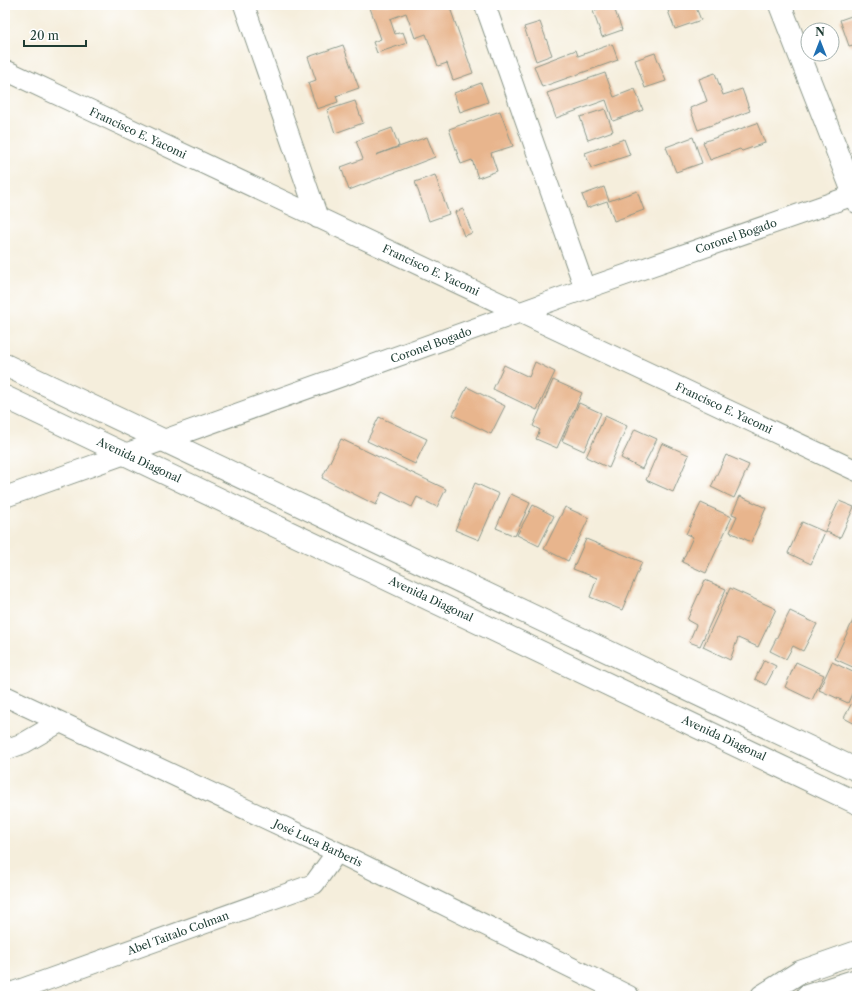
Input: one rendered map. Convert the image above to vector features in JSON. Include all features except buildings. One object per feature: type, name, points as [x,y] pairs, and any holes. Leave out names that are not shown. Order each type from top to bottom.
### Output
[{"type":"main road","points":[[780,5],[856,197]]},
{"type":"main road","points":[[5,366],[164,440],[857,770]]},
{"type":"main road","name":"Avenida Diagonal","points":[[5,397],[857,803]]},
{"type":"main road","points":[[762,996],[800,972],[857,952]]},
{"type":"main road","points":[[808,996],[857,980]]},
{"type":"street","points":[[244,5],[318,218]]},
{"type":"street","points":[[485,5],[585,289]]},
{"type":"street","name":"Francisco E. Yacomi","points":[[5,70],[318,218],[522,312],[857,471]]},
{"type":"street","name":"Coronel Bogado","points":[[5,497],[585,289],[856,197]]},
{"type":"street","name":"José Luca Barberis","points":[[5,696],[337,852],[629,996]]},
{"type":"street","points":[[5,750],[24,743],[60,722]]},
{"type":"street","name":"Abel Taitalo Colman","points":[[5,995],[314,884],[337,852]]}]
